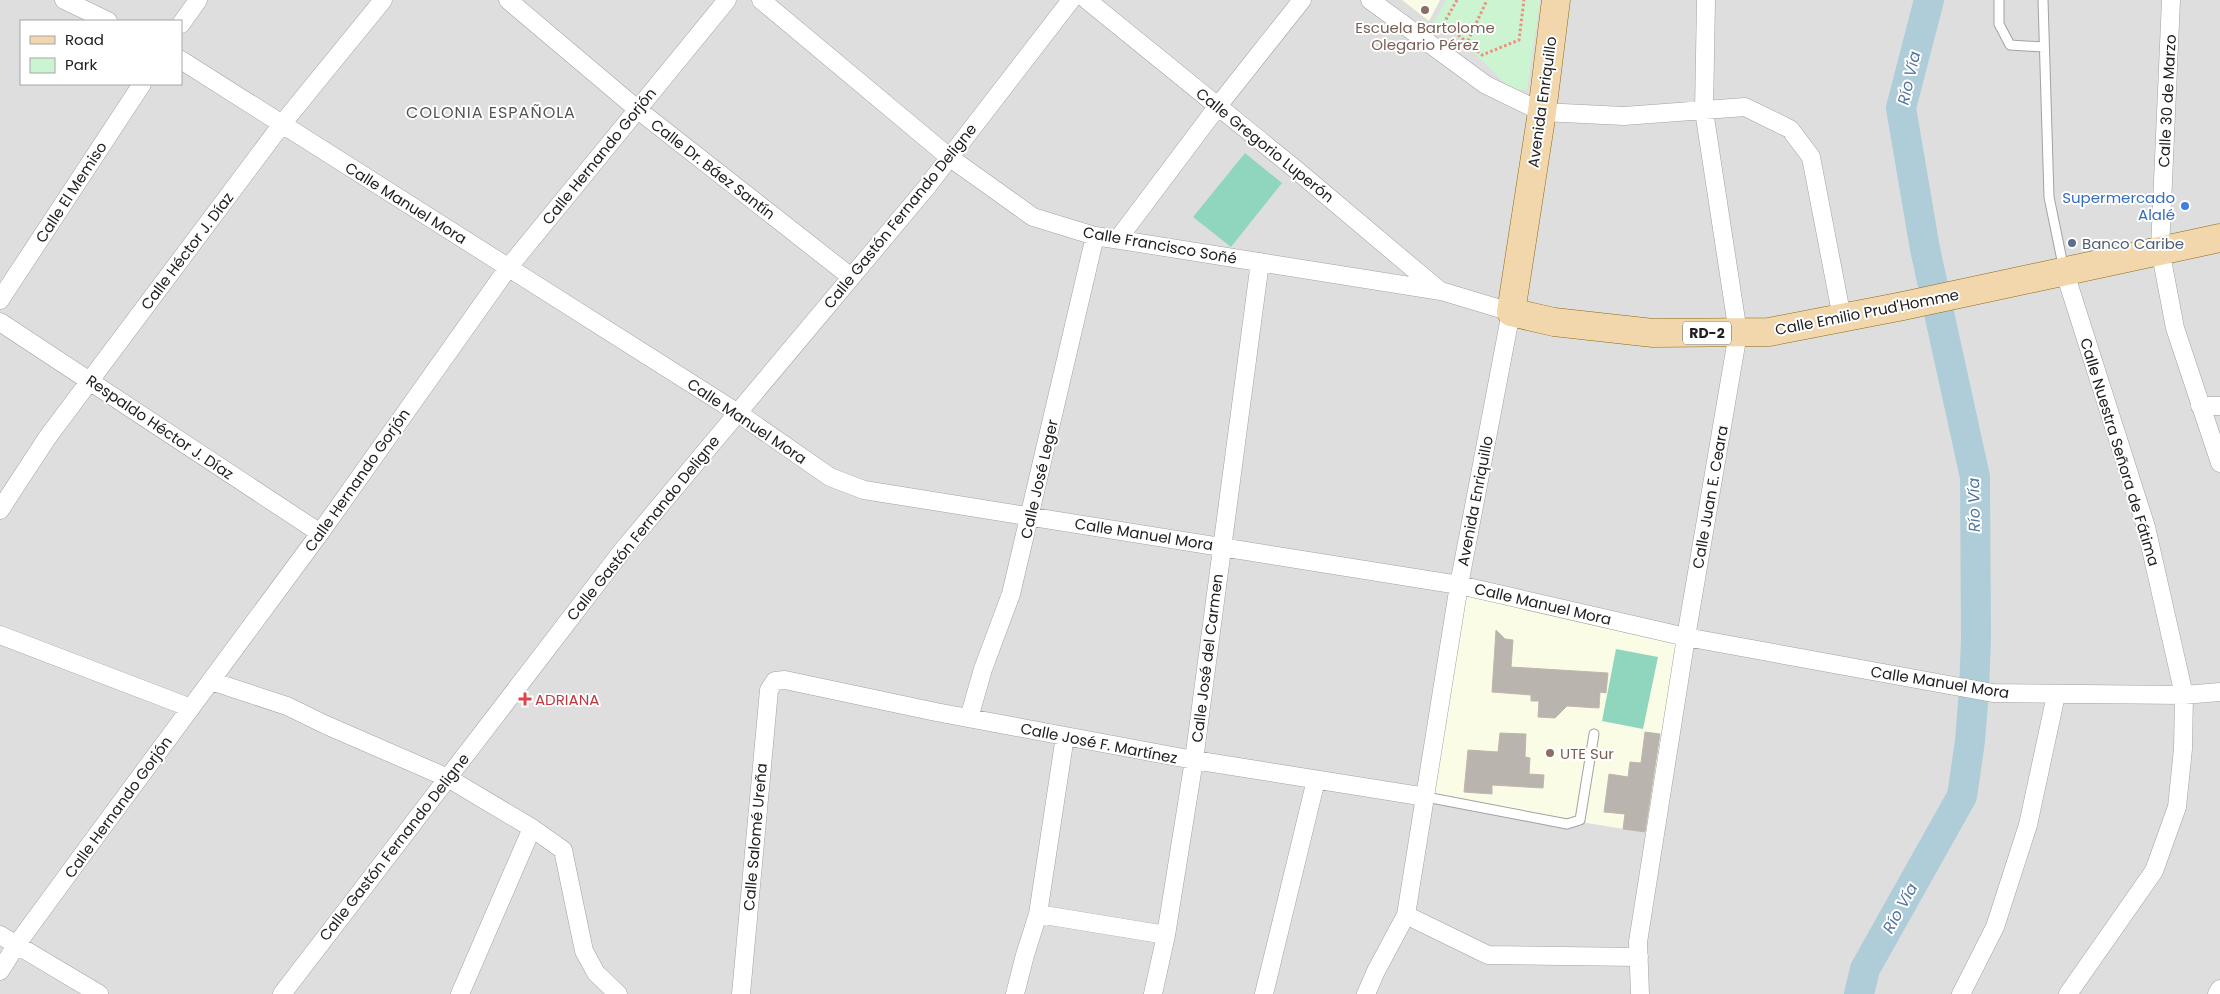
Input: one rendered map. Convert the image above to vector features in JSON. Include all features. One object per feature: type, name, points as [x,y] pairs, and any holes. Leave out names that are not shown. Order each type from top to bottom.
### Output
[{"type":"main road","name":"Avenida Enriquillo","points":[[1511,312],[1542,112],[1556,0]]},
{"type":"main road","name":"Calle Emilio Prud'Homme","points":[[1511,312],[1554,322],[1653,333],[1769,332],[1903,306],[2160,249],[2220,238]]},
{"type":"street","points":[[64,0],[106,20]]},
{"type":"street","points":[[182,23],[198,0]]},
{"type":"street","name":"Calle Héctor J. Díaz","points":[[0,510],[47,438],[282,124],[383,0]]},
{"type":"street","name":"Calle Dr. Báez Santín","points":[[508,0],[637,110],[851,277]]},
{"type":"street","name":"Calle Hernando Gorjón","points":[[0,971],[17,944],[320,533],[508,268],[727,0]]},
{"type":"street","name":"Calle Francisco Soñé","points":[[761,0],[949,158],[1033,217],[1095,236],[1440,291],[1511,312]]},
{"type":"street","name":"Calle Gastón Fernando Deligne","points":[[282,994],[622,551],[949,158],[1071,0]]},
{"type":"street","name":"Calle Gregorio Luperón","points":[[1087,0],[1218,106],[1440,291]]},
{"type":"street","points":[[1118,239],[1218,106],[1302,0]]},
{"type":"street","points":[[1370,0],[1486,86],[1542,112],[1624,116],[1745,108],[1790,129],[1811,157],[1842,318]]},
{"type":"street","name":"Calle Juan E. Ceara","points":[[1640,994],[1638,942],[1686,637],[1738,333],[1704,111],[1706,0]]},
{"type":"street","name":"Calle 30 de Marzo","points":[[2171,0],[2160,249],[2175,328],[2220,463]]},
{"type":"street","name":"Calle Manuel Mora","points":[[182,61],[738,413],[830,477],[864,490],[1460,586],[1686,637],[1946,686],[1993,693],[2056,695],[2184,695],[2220,692]]},
{"type":"street","name":"Calle El Memiso","points":[[0,300],[141,85]]},
{"type":"street","name":"Calle José Leger","points":[[969,718],[984,669],[1011,594],[1031,516],[1095,236]]},
{"type":"street","name":"Calle José del Carmen","points":[[1153,994],[1166,934],[1194,760],[1260,262]]},
{"type":"street","name":"Calle Nuestra Señora de Fátima","points":[[2064,270],[2146,527],[2184,695],[2183,749],[2177,807],[2154,871],[2068,994]]},
{"type":"street","name":"Avenida Enriquillo","points":[[1366,994],[1406,915],[1460,586],[1511,312]]},
{"type":"street","name":"Respaldo Héctor J. Díaz","points":[[0,322],[320,533]]},
{"type":"street","points":[[2200,406],[2220,406]]},
{"type":"street","points":[[0,635],[191,708]]},
{"type":"street","name":"Calle José F. Martínez","points":[[775,681],[785,680],[969,718],[1194,760],[1426,797]]},
{"type":"street","points":[[211,681],[287,706],[448,778],[532,828],[563,850],[584,951],[596,973],[618,994]]},
{"type":"street","name":"Calle Salomé Ureña","points":[[741,994],[769,690],[775,681]]},
{"type":"street","points":[[1961,994],[1995,927],[2028,825],[2056,695]]},
{"type":"street","points":[[1015,994],[1038,914],[1065,736]]},
{"type":"street","points":[[1264,994],[1316,780]]},
{"type":"street","points":[[460,994],[532,828]]},
{"type":"street","points":[[1038,914],[1166,934]]},
{"type":"street","points":[[1406,915],[1488,955],[1639,957]]},
{"type":"street","points":[[0,935],[99,994]]},
{"type":"street","points":[[2217,994],[2220,989]]},
{"type":"lane","points":[[1999,0],[1999,24],[2010,45],[2044,47]]},
{"type":"lane","name":"Calle Nuestra Señora de Fátima","points":[[2043,0],[2049,197],[2064,270]]},
{"type":"lane","points":[[1426,797],[1567,824],[1580,820],[1594,734]]},
{"type":"path","points":[[1457,0],[1444,23],[1468,41],[1482,55],[1519,40],[1524,0]]},
{"type":"path","points":[[1468,41],[1487,0]]},
{"type":"shaded area","points":[[0,0],[2220,0],[2220,994],[0,994]]},
{"type":"shaded area","name":"Escuela Bartolome Olegario Pérez","points":[[1402,0],[1440,0],[1429,21]]},
{"type":"shaded area","name":"UTE Sur","points":[[1459,585],[1686,637],[1655,834],[1426,797]]},
{"type":"green space","points":[[1446,0],[1540,0],[1527,90],[1511,89],[1444,23],[1433,24]]},
{"type":"green space","points":[[1245,153],[1282,183],[1231,247],[1193,217]]},
{"type":"green space","points":[[1616,649],[1658,657],[1643,729],[1602,721]]},
{"type":"building","points":[[1496,630],[1505,639],[1513,640],[1511,667],[1608,673],[1606,693],[1600,692],[1599,708],[1567,706],[1555,718],[1538,717],[1539,701],[1531,701],[1531,695],[1492,692]]},
{"type":"building","points":[[1645,732],[1660,734],[1645,832],[1623,829],[1625,814],[1604,812],[1609,774],[1628,777],[1630,762],[1641,763]]},
{"type":"building","points":[[1500,733],[1526,734],[1525,757],[1530,758],[1529,774],[1544,775],[1543,788],[1492,785],[1492,794],[1464,792],[1468,750],[1498,752]]},
{"type":"waterway","name":"Río Vía","points":[[1859,994],[1865,969],[1962,796],[1970,741],[1974,690],[1976,639],[1975,477],[1925,249],[1901,108],[1929,0]]},
{"type":"place","name":"Escuela Bartolome Olegario Pérez","points":[[1425,10]]},
{"type":"place","name":"Supermercado Alalé","points":[[2185,206]]},
{"type":"place","name":"Banco Caribe","points":[[2072,243]]},
{"type":"place","name":"ADRIANA","points":[[525,699]]},
{"type":"place","name":"UTE Sur","points":[[1550,753]]},
{"type":"district","name":"COLONIA ESPAÑOLA","points":[[491,112]]}]
